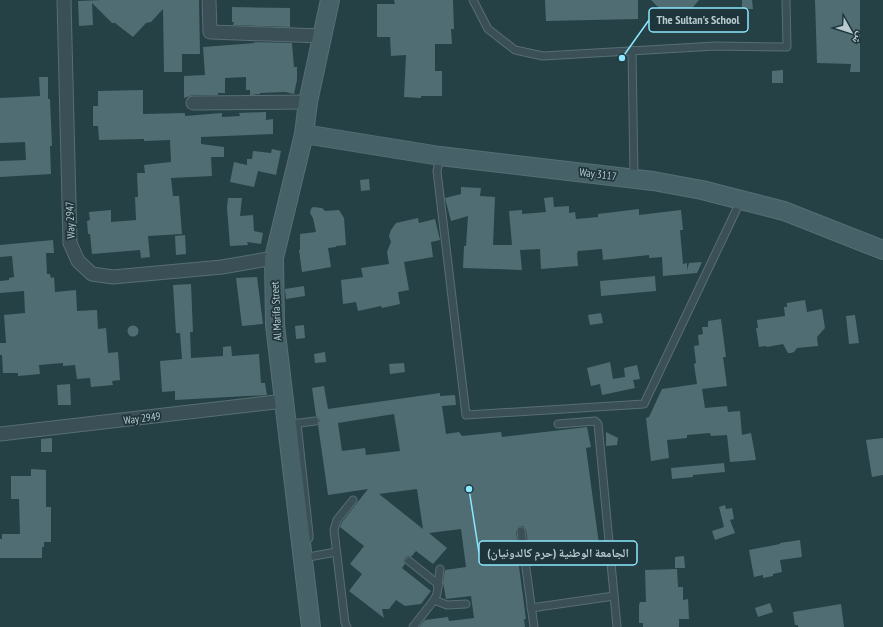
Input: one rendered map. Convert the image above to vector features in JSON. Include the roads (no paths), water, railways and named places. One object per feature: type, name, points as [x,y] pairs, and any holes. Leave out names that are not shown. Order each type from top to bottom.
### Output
[{"type":"street","name":"Way 2947","points":[[64,0],[70,243],[78,261],[92,274],[113,277],[222,267],[274,258]]},
{"type":"street","points":[[209,0],[210,32],[323,36]]},
{"type":"street","name":"Al Marifa Street","points":[[311,627],[302,549],[292,424],[284,401],[275,325],[274,258],[304,134],[308,102],[330,0]]},
{"type":"street","points":[[193,103],[308,102]]},
{"type":"street","name":"Way 3117","points":[[304,134],[440,156],[653,180],[741,199],[784,211],[883,250]]},
{"type":"street","name":"Way 2949","points":[[0,434],[284,401]]},
{"type":"lane","points":[[473,0],[488,29],[515,50],[543,56],[716,46],[787,47],[786,0]]},
{"type":"lane","points":[[632,50],[634,178]]},
{"type":"lane","points":[[440,156],[437,171],[466,415],[644,404],[741,199]]},
{"type":"lane","points":[[292,424],[315,421]]},
{"type":"lane","points":[[558,424],[595,421],[598,424],[617,627]]},
{"type":"lane","points":[[347,627],[345,623],[334,526],[353,500]]},
{"type":"lane","points":[[521,531],[534,627]]},
{"type":"lane","points":[[574,552],[610,548]]},
{"type":"lane","points":[[302,549],[336,552]]},
{"type":"lane","points":[[410,561],[439,586]]},
{"type":"lane","points":[[413,627],[434,600],[439,586],[440,569]]},
{"type":"lane","points":[[531,608],[614,596]]},
{"type":"lane","points":[[434,600],[448,605],[466,604]]},
{"type":"place","name":"The Sultan's School","points":[[622,58]]},
{"type":"place","name":"الجامعة الوطنية (حرم كالدونيان)","points":[[469,489]]}]
